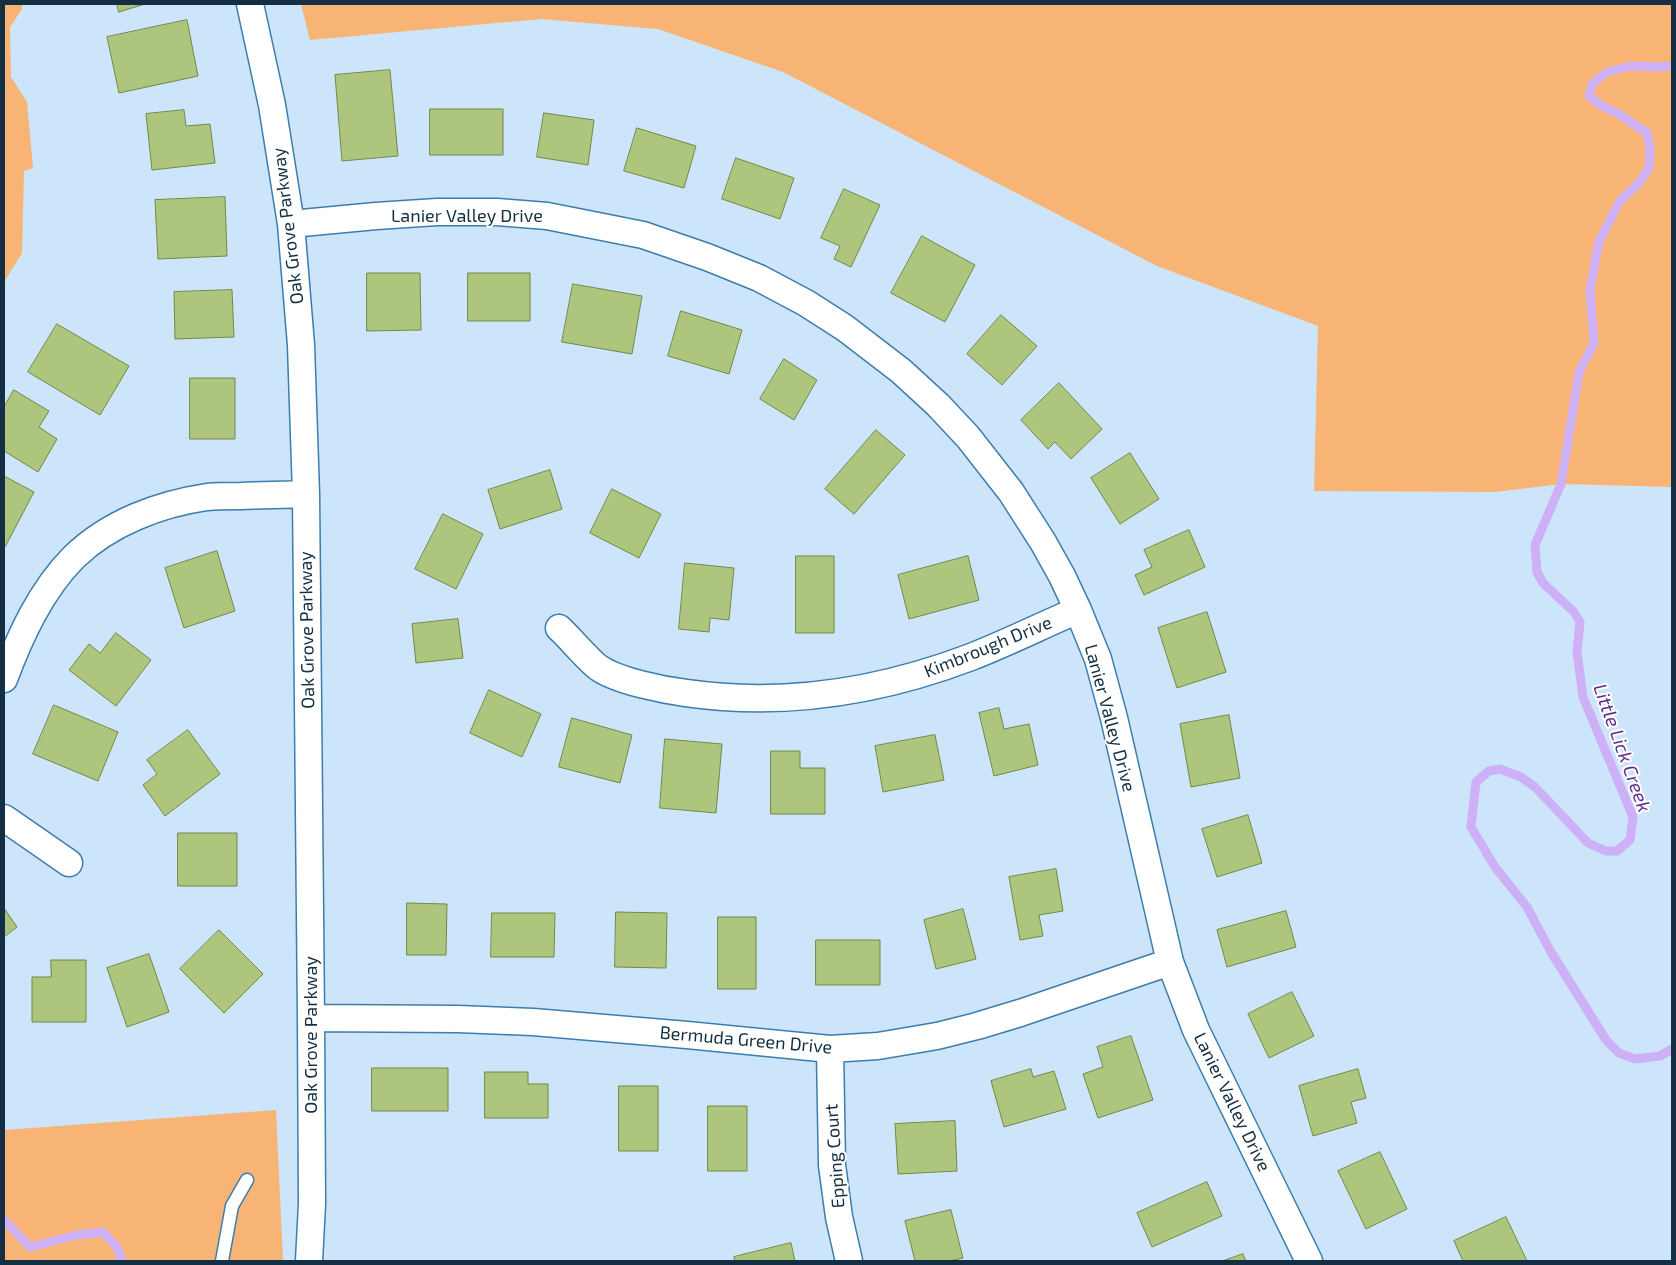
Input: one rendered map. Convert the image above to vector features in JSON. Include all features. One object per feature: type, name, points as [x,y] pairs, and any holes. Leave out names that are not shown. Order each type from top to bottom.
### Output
[{"type":"street","name":"Oak Grove Parkway","points":[[250,4],[272,105],[291,224],[301,345],[306,494],[311,1018],[312,1204],[309,1261]]},
{"type":"street","name":"Lanier Valley Drive","points":[[291,224],[437,212],[497,212],[548,216],[643,235],[707,257],[759,278],[806,303],[846,328],[901,371],[938,405],[968,437],[1011,492],[1043,542],[1078,610],[1098,660],[1114,718],[1170,962],[1196,1030],[1310,1261]]},
{"type":"street","points":[[4,679],[33,614],[58,576],[74,557],[122,523],[155,509],[178,502],[209,497],[306,494]]},
{"type":"street","name":"Kimbrough Drive","points":[[559,628],[600,668],[630,681],[675,692],[719,698],[784,698],[845,692],[916,676],[972,657],[1078,610]]},
{"type":"street","points":[[4,818],[69,863]]},
{"type":"street","name":"Bermuda Green Drive","points":[[311,1018],[458,1019],[534,1022],[687,1034],[830,1049],[878,1046],[945,1034],[1020,1012],[1170,962]]},
{"type":"street","name":"Epping Court","points":[[830,1049],[832,1166],[839,1217],[849,1261]]},
{"type":"lane","points":[[222,1261],[232,1206],[247,1180]]},
{"type":"shaded area","points":[[4,4],[22,4],[22,9],[10,27],[11,77],[27,102],[33,168],[24,171],[22,253],[4,282]]},
{"type":"shaded area","points":[[301,4],[1672,4],[1672,487],[1561,484],[1495,492],[1314,491],[1318,326],[1157,266],[783,72],[658,29],[541,19],[310,40]]},
{"type":"shaded area","points":[[276,1110],[283,1261],[4,1261],[4,1130]]},
{"type":"building","points":[[117,4],[145,4],[119,12]]},
{"type":"building","points":[[187,20],[198,76],[119,93],[107,37]]},
{"type":"building","points":[[390,70],[398,156],[342,161],[335,75]]},
{"type":"building","points":[[430,109],[503,109],[503,155],[430,155]]},
{"type":"building","points":[[184,110],[186,126],[210,124],[215,163],[152,170],[146,114]]},
{"type":"building","points":[[544,113],[594,120],[588,165],[537,157]]},
{"type":"building","points":[[637,128],[696,146],[684,188],[624,171]]},
{"type":"building","points":[[736,158],[794,178],[780,219],[722,199]]},
{"type":"building","points":[[844,189],[880,205],[851,267],[834,259],[840,246],[821,238]]},
{"type":"building","points":[[225,197],[227,256],[158,259],[155,200]]},
{"type":"building","points":[[922,236],[975,265],[945,322],[891,293]]},
{"type":"building","points":[[367,273],[420,273],[421,330],[367,331]]},
{"type":"building","points":[[468,273],[530,273],[530,321],[468,321]]},
{"type":"building","points":[[573,284],[642,296],[632,354],[562,342]]},
{"type":"building","points":[[232,290],[234,337],[175,339],[174,292]]},
{"type":"building","points":[[681,311],[742,330],[729,374],[668,356]]},
{"type":"building","points":[[1001,315],[1037,346],[1002,385],[967,354]]},
{"type":"building","points":[[57,324],[129,366],[100,415],[28,372]]},
{"type":"building","points":[[784,359],[817,380],[794,420],[760,399]]},
{"type":"building","points":[[190,378],[235,378],[235,439],[190,439]]},
{"type":"building","points":[[1059,383],[1102,429],[1071,459],[1055,442],[1048,449],[1021,420]]},
{"type":"building","points":[[14,390],[49,411],[39,427],[57,439],[38,472],[4,451],[4,407]]},
{"type":"building","points":[[876,430],[905,455],[854,514],[825,489]]},
{"type":"building","points":[[1130,453],[1159,499],[1120,524],[1091,478]]},
{"type":"building","points":[[550,470],[562,509],[500,529],[488,490]]},
{"type":"building","points":[[4,476],[34,492],[5,547],[4,546]]},
{"type":"building","points":[[612,489],[661,514],[639,558],[590,533]]},
{"type":"building","points":[[443,514],[483,534],[456,589],[415,569]]},
{"type":"building","points":[[1189,530],[1205,567],[1144,595],[1135,575],[1152,567],[1144,550]]},
{"type":"building","points":[[217,551],[235,611],[184,628],[165,568]]},
{"type":"building","points":[[796,556],[834,556],[834,633],[796,633]]},
{"type":"building","points":[[968,556],[979,600],[909,619],[898,575]]},
{"type":"building","points":[[685,563],[734,568],[729,620],[710,618],[709,632],[679,629]]},
{"type":"building","points":[[1207,612],[1226,672],[1177,688],[1158,628]]},
{"type":"building","points":[[458,619],[463,658],[416,663],[412,624]]},
{"type":"building","points":[[116,633],[151,660],[116,706],[69,670],[89,644],[100,653]]},
{"type":"building","points":[[489,690],[541,714],[522,757],[470,733]]},
{"type":"building","points":[[54,705],[118,732],[98,781],[33,754]]},
{"type":"building","points":[[999,708],[1004,729],[1029,724],[1038,765],[994,776],[979,713]]},
{"type":"building","points":[[1229,715],[1240,778],[1191,787],[1180,724]]},
{"type":"building","points":[[572,718],[632,735],[620,783],[559,767]]},
{"type":"building","points":[[188,730],[220,774],[165,816],[143,785],[157,774],[147,760]]},
{"type":"building","points":[[935,735],[944,780],[883,792],[875,746]]},
{"type":"building","points":[[665,739],[722,744],[716,813],[660,808]]},
{"type":"building","points":[[771,751],[800,751],[800,768],[825,768],[825,814],[771,814]]},
{"type":"building","points":[[1248,815],[1262,863],[1217,877],[1202,829]]},
{"type":"building","points":[[178,833],[237,833],[237,886],[178,886]]},
{"type":"building","points":[[1056,869],[1063,911],[1039,915],[1043,936],[1020,940],[1009,877]]},
{"type":"building","points":[[407,903],[447,904],[446,955],[407,955]]},
{"type":"building","points":[[4,908],[17,927],[4,937]]},
{"type":"building","points":[[963,909],[976,959],[936,969],[924,920]]},
{"type":"building","points":[[1286,911],[1296,947],[1227,967],[1217,930]]},
{"type":"building","points":[[616,912],[667,913],[666,968],[615,967]]},
{"type":"building","points":[[492,913],[555,913],[554,957],[491,957]]},
{"type":"building","points":[[718,917],[756,917],[756,989],[718,989]]},
{"type":"building","points":[[219,930],[263,974],[224,1013],[180,969]]},
{"type":"building","points":[[816,940],[880,940],[880,985],[816,985]]},
{"type":"building","points":[[149,954],[169,1012],[127,1027],[107,968]]},
{"type":"building","points":[[51,960],[86,960],[86,1022],[32,1022],[32,977],[51,977]]},
{"type":"building","points":[[1292,992],[1314,1036],[1269,1058],[1248,1014]]},
{"type":"building","points":[[1131,1036],[1153,1100],[1098,1118],[1083,1074],[1103,1067],[1097,1047]]},
{"type":"building","points":[[372,1068],[448,1068],[448,1111],[372,1111]]},
{"type":"building","points":[[1031,1069],[1033,1077],[1054,1071],[1066,1109],[1004,1127],[991,1081]]},
{"type":"building","points":[[1358,1069],[1366,1098],[1351,1102],[1357,1123],[1313,1136],[1299,1086]]},
{"type":"building","points":[[485,1072],[528,1072],[528,1084],[548,1084],[548,1118],[485,1118]]},
{"type":"building","points":[[619,1086],[658,1086],[658,1151],[619,1151]]},
{"type":"building","points":[[708,1106],[747,1106],[747,1171],[708,1171]]},
{"type":"building","points":[[955,1121],[957,1171],[898,1174],[895,1124]]},
{"type":"building","points":[[1380,1152],[1407,1209],[1366,1229],[1338,1171]]},
{"type":"building","points":[[1207,1182],[1222,1216],[1152,1247],[1137,1213]]},
{"type":"building","points":[[951,1210],[963,1258],[949,1261],[915,1261],[905,1221]]},
{"type":"building","points":[[1506,1217],[1527,1261],[1463,1261],[1454,1241]]},
{"type":"building","points":[[791,1243],[795,1261],[735,1261],[734,1257]]},
{"type":"building","points":[[1243,1254],[1246,1261],[1223,1261]]},
{"type":"waterway","name":"Little Lick Creek","points":[[1672,66],[1631,66],[1607,72],[1592,84],[1589,96],[1647,133],[1650,148],[1649,168],[1638,184],[1620,201],[1599,241],[1590,290],[1594,343],[1579,372],[1561,484],[1535,545],[1537,572],[1543,583],[1574,612],[1580,622],[1577,652],[1583,697],[1633,817],[1630,840],[1617,851],[1606,851],[1588,843],[1535,787],[1521,777],[1500,769],[1489,771],[1476,782],[1471,827],[1495,867],[1527,907],[1551,952],[1606,1040],[1619,1053],[1635,1059],[1660,1056],[1672,1049]]},
{"type":"waterway","points":[[4,1220],[30,1247],[77,1235],[103,1232],[117,1247],[122,1261]]}]
